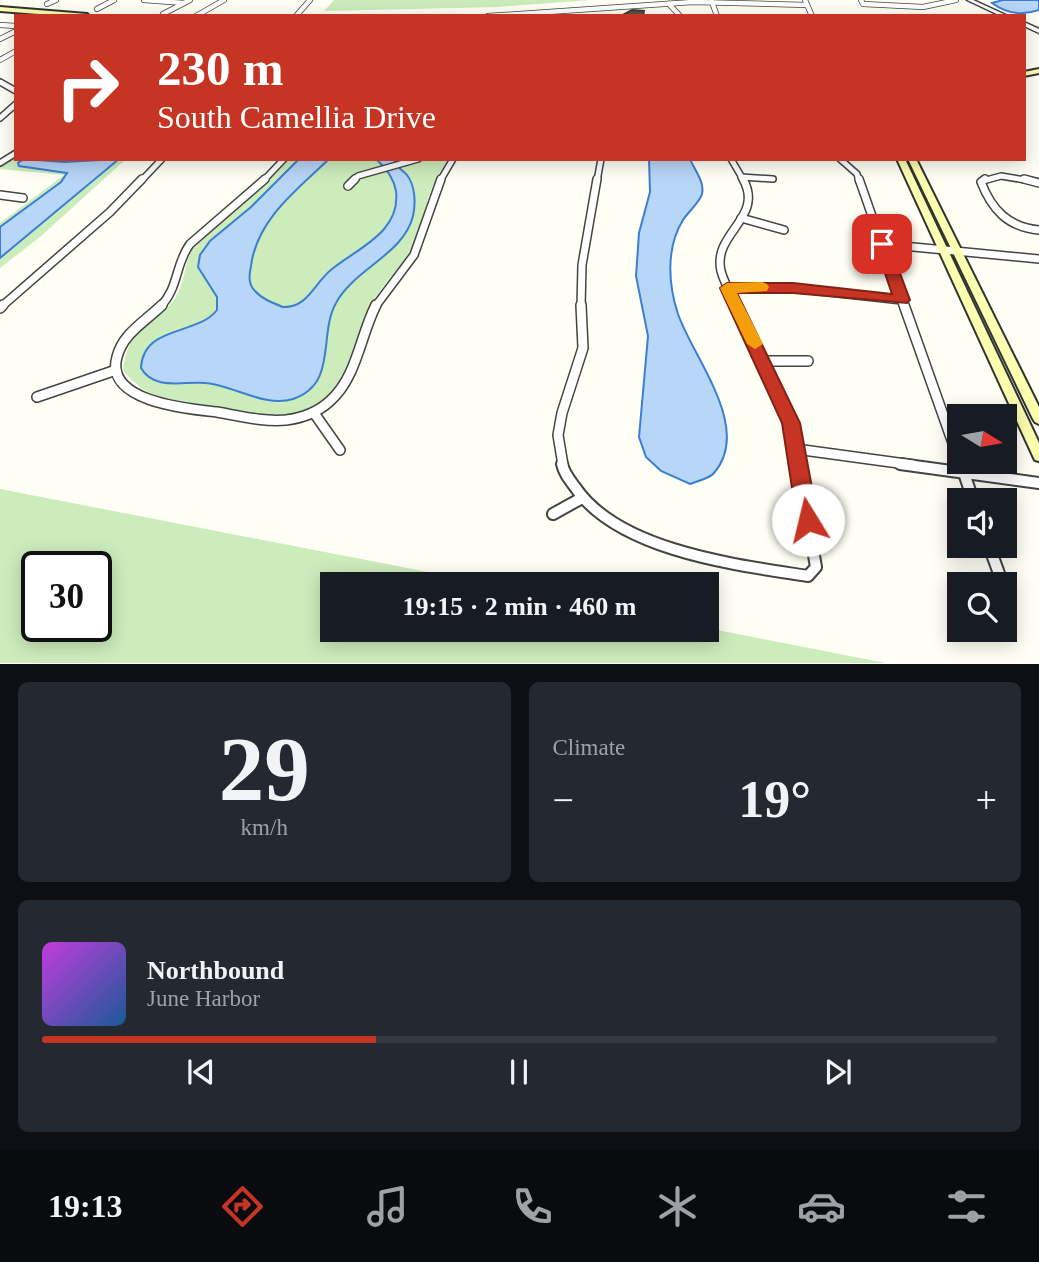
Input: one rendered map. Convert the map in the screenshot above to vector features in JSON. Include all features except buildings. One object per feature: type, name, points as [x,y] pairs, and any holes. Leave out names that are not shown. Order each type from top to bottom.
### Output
[{"type":"main road","points":[[0,9],[65,14]]},
{"type":"main road","points":[[902,161],[1039,456]]},
{"type":"main road","points":[[913,161],[1039,419]]},
{"type":"street","points":[[47,4],[56,0]]},
{"type":"street","points":[[97,9],[114,0]]},
{"type":"street","points":[[144,0],[187,1]]},
{"type":"street","points":[[214,5],[219,0]]},
{"type":"street","points":[[199,14],[224,0]]},
{"type":"street","points":[[298,14],[310,0]]},
{"type":"street","points":[[862,2],[923,7],[956,0]]},
{"type":"street","points":[[962,0],[992,9]]},
{"type":"street","points":[[969,0],[1002,14]]},
{"type":"street","points":[[163,14],[187,1]]},
{"type":"street","points":[[530,14],[712,2],[806,2]]},
{"type":"street","points":[[669,4],[679,14]]},
{"type":"street","points":[[577,10],[580,14]]},
{"type":"street","points":[[0,55],[14,54]]},
{"type":"street","points":[[0,60],[9,55]]},
{"type":"street","points":[[0,118],[14,106]]},
{"type":"street","points":[[0,308],[110,212],[160,161]]},
{"type":"street","points":[[282,161],[261,184],[183,253],[177,285],[169,298],[129,334],[117,355],[116,370],[128,389],[167,407],[275,423],[314,413],[342,387],[376,304],[417,250],[428,223],[430,204],[438,182],[452,161]]},
{"type":"street","points":[[348,186],[358,176],[410,161]]},
{"type":"street","points":[[601,161],[580,282],[583,350],[563,409],[558,436],[561,462],[572,485],[604,519],[632,534],[758,568],[808,576],[816,567],[791,423],[720,271],[719,258],[723,243],[750,204],[750,195],[732,161]]},
{"type":"street","points":[[842,161],[857,174],[947,427]]},
{"type":"street","points":[[1039,183],[995,176],[986,177],[981,182],[1000,216],[1006,221],[1017,226],[1039,229]]},
{"type":"street","points":[[741,177],[773,178]]},
{"type":"street","points":[[0,195],[23,198]]},
{"type":"street","points":[[741,218],[784,230]]},
{"type":"street","points":[[882,244],[1039,260]]},
{"type":"street","points":[[727,288],[793,288],[902,300]]},
{"type":"street","points":[[763,361],[808,361]]},
{"type":"street","points":[[37,397],[116,370]]},
{"type":"street","points":[[314,413],[340,450]]},
{"type":"street","points":[[796,449],[947,471]]},
{"type":"street","points":[[972,474],[1039,483]]},
{"type":"street","points":[[553,514],[582,498]]},
{"type":"green space","points":[[334,0],[591,0],[497,7],[324,11]]},
{"type":"green space","points":[[14,157],[14,161],[21,161],[18,163],[20,166],[67,173],[61,182],[0,227],[0,223],[64,175],[0,169],[0,166]]},
{"type":"green space","points":[[117,161],[124,161],[40,237],[0,268],[0,258]]},
{"type":"green space","points":[[287,161],[448,161],[432,187],[418,238],[407,257],[375,298],[342,375],[323,400],[298,414],[276,417],[182,405],[156,396],[133,381],[123,370],[131,343],[136,334],[175,298],[196,243]]},
{"type":"green space","points":[[0,489],[428,572],[320,572],[320,642],[719,642],[719,630],[886,663],[0,663]]},
{"type":"water","points":[[1003,0],[1039,0],[1039,10],[1015,13],[992,3]]},
{"type":"water","points":[[117,161],[0,258],[0,227],[61,182],[67,173],[19,166],[18,163]]},
{"type":"water","points":[[297,161],[327,161],[280,206],[261,234],[255,249],[250,282],[264,299],[283,307],[292,306],[305,299],[332,269],[376,238],[392,218],[396,191],[389,174],[378,161],[395,161],[410,179],[414,194],[413,216],[400,241],[354,280],[336,303],[328,329],[322,370],[307,392],[293,399],[271,401],[205,383],[154,380],[141,368],[144,354],[151,344],[197,324],[217,310],[217,297],[198,267],[200,255],[210,241],[251,207]]},
{"type":"water","points":[[649,161],[691,161],[703,189],[701,197],[677,231],[671,254],[672,290],[685,332],[716,393],[724,415],[727,435],[724,455],[714,473],[690,484],[661,471],[646,457],[639,437],[648,336],[636,276],[639,233],[650,192]]},
{"type":"slow traffic","points":[[755,344],[727,288],[762,287]]},
{"type":"route","points":[[808,520],[791,423],[727,288],[793,288],[902,300],[882,244]]}]
